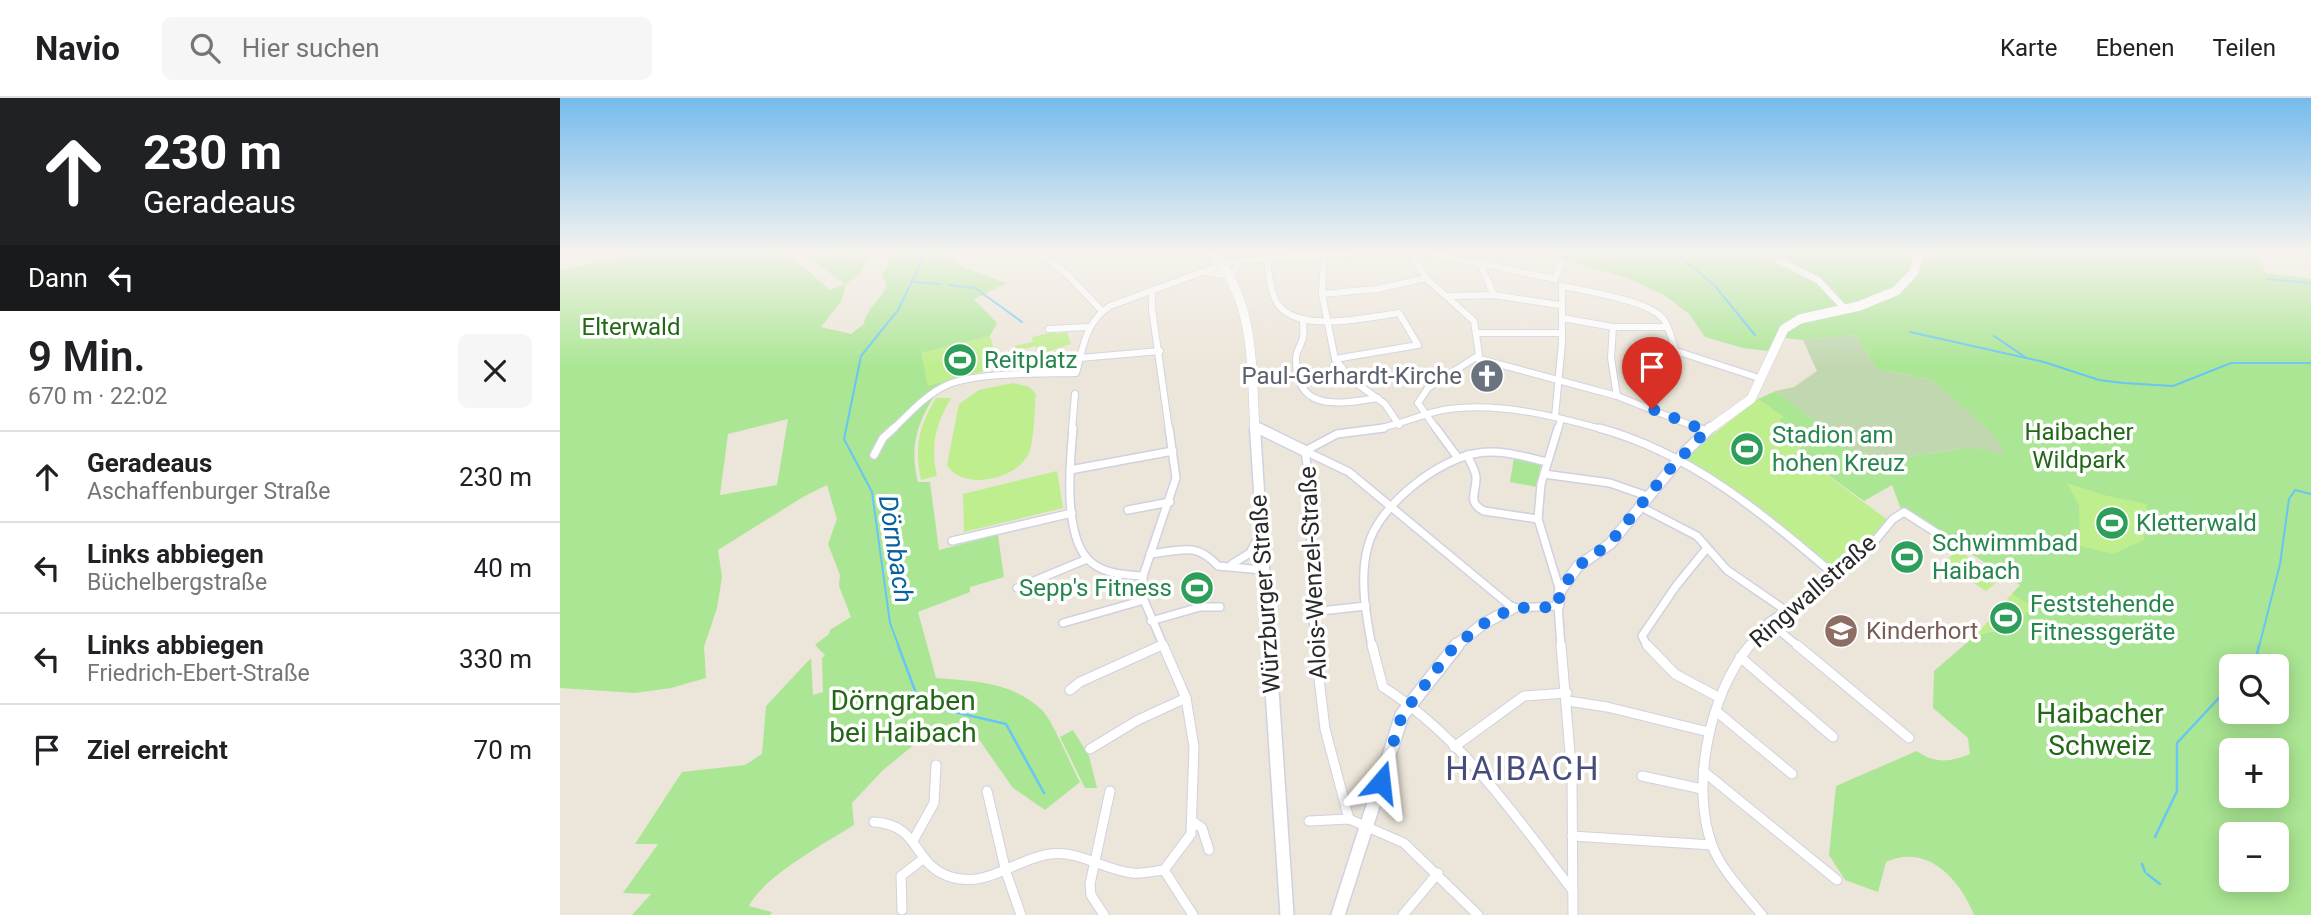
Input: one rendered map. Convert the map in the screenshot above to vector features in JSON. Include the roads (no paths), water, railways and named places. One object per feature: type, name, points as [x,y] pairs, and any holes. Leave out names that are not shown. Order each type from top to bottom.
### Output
[{"type":"street","points":[[1084,291],[1101,310]]},
{"type":"street","points":[[874,455],[883,438],[931,394],[949,384],[1003,375],[1076,373],[1088,327],[1101,310],[1149,291]]},
{"type":"street","points":[[874,822],[887,821],[898,826],[914,839],[923,859],[944,875],[971,882],[1006,872],[1032,858],[1052,853],[1133,873],[1164,870],[1191,834],[1194,747],[1186,698],[1144,600],[1143,576],[1176,478],[1152,309],[1152,291]]},
{"type":"street","name":"Würzburger Straße","points":[[1237,291],[1244,305],[1249,337],[1262,564],[1291,915]]},
{"type":"street","points":[[1276,291],[1281,308],[1303,320],[1327,321],[1399,313],[1418,345],[1335,359]]},
{"type":"street","points":[[1354,291],[1322,294],[1335,359],[1352,380],[1378,398],[1399,425]]},
{"type":"street","points":[[1441,291],[1470,316],[1479,332],[1479,355],[1428,388],[1418,403],[1458,458]]},
{"type":"street","points":[[1492,291],[1494,296]]},
{"type":"street","points":[[1561,291],[1558,418],[1539,496],[1538,519],[1560,591],[1558,607],[1567,697],[1574,915]]},
{"type":"street","points":[[1587,291],[1654,311],[1667,327],[1676,351],[1652,409]]},
{"type":"street","points":[[1828,291],[1845,309]]},
{"type":"street","points":[[1560,591],[1578,566],[1609,544],[1680,457],[1706,431],[1751,399],[1781,334],[1800,319],[1868,304],[1896,291]]},
{"type":"street","points":[[1447,296],[1494,296],[1559,305]]},
{"type":"street","points":[[1562,318],[1613,327],[1667,327]]},
{"type":"street","points":[[1303,320],[1303,337],[1296,350],[1295,359],[1298,379],[1308,394],[1329,405],[1378,398]]},
{"type":"street","points":[[1049,329],[1088,327]]},
{"type":"street","points":[[1613,327],[1611,358],[1617,396]]},
{"type":"street","points":[[1479,332],[1561,333]]},
{"type":"street","points":[[1080,358],[1160,351]]},
{"type":"street","points":[[1676,351],[1759,377]]},
{"type":"street","points":[[1476,358],[1617,396],[1706,431]]},
{"type":"street","points":[[1075,394],[1070,470],[1076,538],[1087,559],[1102,569],[1123,575],[1143,576]]},
{"type":"street","points":[[1305,451],[1326,436],[1399,425],[1449,411],[1482,410],[1598,425],[1680,457],[1750,504],[1837,577]]},
{"type":"street","points":[[1254,426],[1349,472],[1390,509],[1513,608]]},
{"type":"street","points":[[1255,439],[1276,438]]},
{"type":"street","points":[[1070,470],[1173,451]]},
{"type":"street","name":"Alois-Wenzel-Straße","points":[[1305,451],[1313,522],[1311,612],[1316,669],[1325,729],[1349,819]]},
{"type":"street","points":[[1547,462],[1506,453],[1467,455],[1425,478],[1377,522],[1367,547],[1366,606],[1383,687],[1409,702],[1493,787],[1573,891]]},
{"type":"street","points":[[1467,455],[1477,480],[1472,499],[1476,507],[1484,511],[1538,519]]},
{"type":"street","points":[[1544,474],[1610,483],[1647,496]]},
{"type":"street","points":[[1128,510],[1170,502]]},
{"type":"street","points":[[1639,506],[1697,536],[1727,569],[1785,610]]},
{"type":"street","name":"Ringwallstraße","points":[[1762,915],[1712,845],[1702,789],[1709,732],[1720,698],[1740,657],[1769,622],[1837,577],[1868,549],[1893,519],[1904,512],[1946,540]]},
{"type":"street","points":[[952,541],[1072,513]]},
{"type":"street","points":[[1227,566],[1243,560],[1251,553],[1261,533]]},
{"type":"street","points":[[1707,548],[1671,592],[1642,636],[1649,651],[1667,668],[1720,698]]},
{"type":"street","points":[[1150,554],[1199,549],[1218,566],[1262,564]]},
{"type":"street","points":[[1017,588],[1087,559]]},
{"type":"street","points":[[1243,560],[1262,564]]},
{"type":"street","points":[[1063,623],[1144,600]]},
{"type":"street","points":[[1311,612],[1366,606]]},
{"type":"street","points":[[1151,621],[1200,607],[1220,607]]},
{"type":"street","points":[[1338,915],[1402,715],[1409,702],[1453,648],[1483,624],[1513,608],[1558,607]]},
{"type":"street","points":[[1769,622],[1909,738]]},
{"type":"street","points":[[1070,691],[1080,682],[1162,645]]},
{"type":"street","points":[[1740,657],[1833,737]]},
{"type":"street","points":[[1454,747],[1524,696],[1567,697],[1709,732]]},
{"type":"street","points":[[1090,749],[1138,720],[1186,698]]},
{"type":"street","points":[[1716,711],[1792,774]]},
{"type":"street","points":[[914,839],[934,803],[936,765]]},
{"type":"street","points":[[1703,771],[1837,880]]},
{"type":"street","points":[[1642,776],[1702,789]]},
{"type":"street","points":[[988,791],[1006,872],[1021,915]]},
{"type":"street","points":[[1104,915],[1090,890],[1089,873],[1094,862],[1110,791]]},
{"type":"street","points":[[1309,821],[1349,819],[1404,843],[1438,873],[1478,915]]},
{"type":"street","points":[[1192,821],[1202,828],[1209,850]]},
{"type":"street","points":[[1572,836],[1712,845]]},
{"type":"street","points":[[901,910],[901,876],[923,859]]},
{"type":"street","points":[[1164,870],[1193,915]]},
{"type":"street","points":[[1403,915],[1438,873]]},
{"type":"waterway","name":"Dörnbach","points":[[899,647],[890,623],[872,492],[844,439],[861,356],[898,310],[907,291]]},
{"type":"waterway","points":[[979,291],[1022,322]]},
{"type":"waterway","points":[[1719,291],[1755,335]]},
{"type":"waterway","points":[[1910,332],[2044,362],[2099,380],[2123,383],[2173,386],[2231,363],[2311,363]]},
{"type":"waterway","points":[[1994,336],[2025,357]]},
{"type":"waterway","name":"HAIBACH","points":[[2259,647],[2280,564],[2289,499],[2295,490],[2311,494]]},
{"type":"waterway","name":"Dörnbach","points":[[898,645],[920,704],[1006,724],[1044,793]]},
{"type":"waterway","name":"HAIBACH","points":[[2257,654],[2259,645]]},
{"type":"waterway","name":"HAIBACH","points":[[2155,837],[2177,791],[2177,743],[2219,698]]},
{"type":"waterway","points":[[2142,864],[2145,872]]},
{"type":"waterway","points":[[2147,874],[2160,884]]},
{"type":"place","name":"Reitplatz","points":[[960,360]]},
{"type":"place","name":"Paul-Gerhardt-Kirche","points":[[1487,376]]},
{"type":"place","name":"Stadion am hohen Kreuz","points":[[1747,449]]},
{"type":"place","name":"Kletterwald","points":[[2112,523]]},
{"type":"place","name":"Schwimmbad Haibach","points":[[1907,557]]},
{"type":"place","name":"Sepp's Fitness","points":[[1197,588]]},
{"type":"place","name":"Feststehende Fitnessgeräte","points":[[2006,618]]},
{"type":"place","name":"Kinderhort","points":[[1841,631]]},
{"type":"district","name":"HAIBACH","points":[[1523,768]]},
{"type":"park label","name":"Elterwald","points":[[631,327]]},
{"type":"park label","name":"Haibacher Wildpark","points":[[2079,446]]},
{"type":"park label","name":"Dörngraben bei Haibach","points":[[903,716]]},
{"type":"park label","name":"Haibacher Schweiz","points":[[2100,729]]}]
